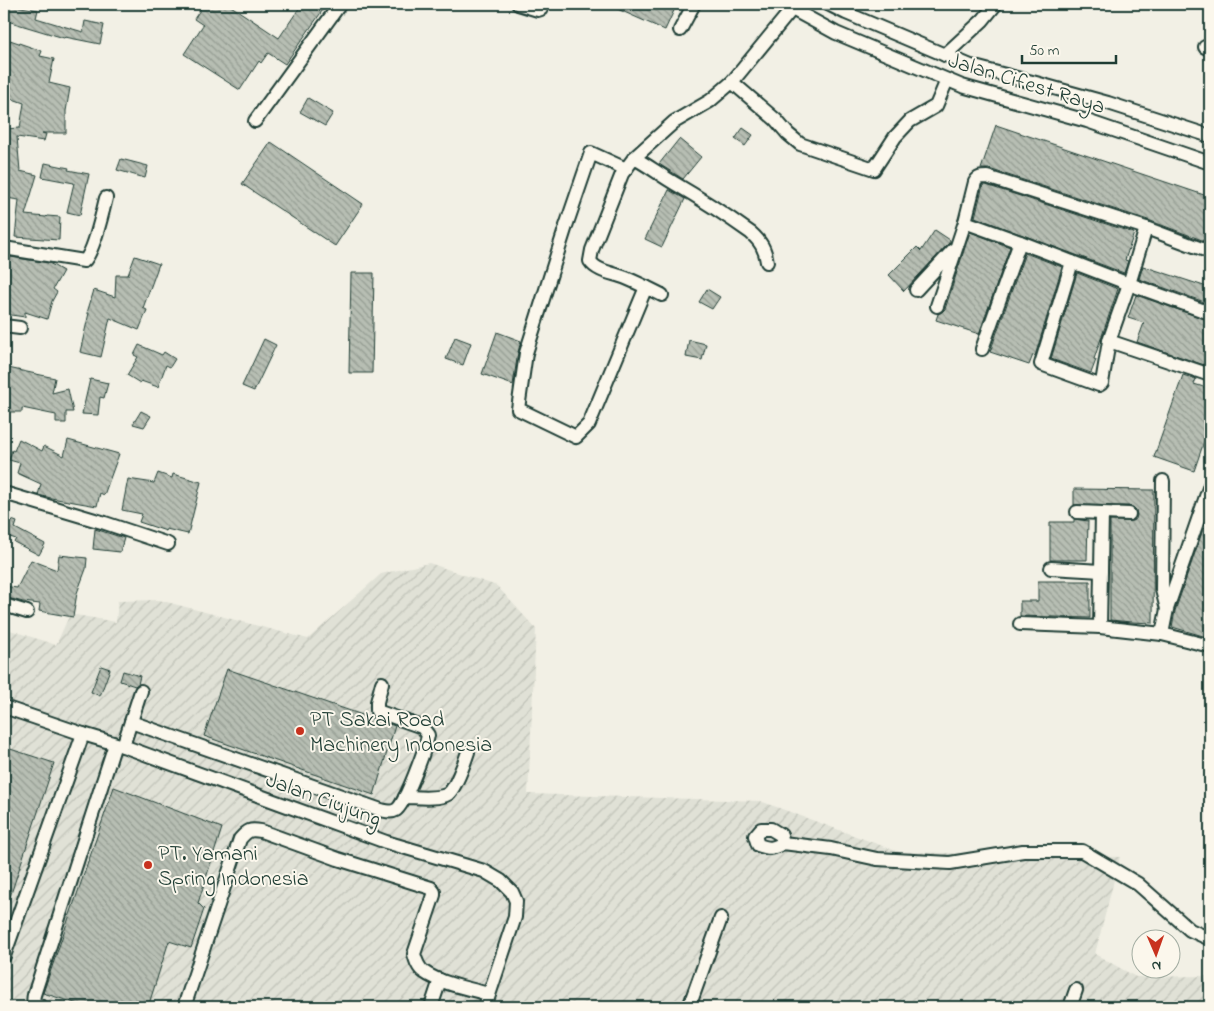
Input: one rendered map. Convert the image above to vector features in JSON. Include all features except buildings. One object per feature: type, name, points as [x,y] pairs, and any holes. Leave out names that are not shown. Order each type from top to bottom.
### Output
[{"type":"street","points":[[255,121],[340,4]]},
{"type":"street","points":[[518,4],[538,10],[541,9],[543,4]]},
{"type":"street","points":[[680,30],[694,4]]},
{"type":"street","name":"Jalan Cifest Raya","points":[[832,4],[849,9],[971,66],[1036,82],[1108,103],[1210,136]]},
{"type":"street","points":[[945,55],[983,20],[996,4]]},
{"type":"street","points":[[662,295],[625,277],[597,268],[590,262],[592,250],[622,174],[634,158],[674,122],[710,101],[732,82],[787,6]]},
{"type":"street","name":"Jalan Cifest Raya","points":[[787,6],[836,33],[962,86],[1087,121],[1210,164]]},
{"type":"street","points":[[962,86],[971,66]]},
{"type":"street","points":[[732,82],[776,120],[800,144],[874,169],[895,137],[910,121],[936,106],[947,80]]},
{"type":"street","points":[[626,169],[591,153],[526,353],[518,409],[576,437],[589,424],[646,287]]},
{"type":"street","points":[[634,158],[647,164],[760,240],[767,262]]},
{"type":"street","points":[[938,306],[975,182],[983,177],[1146,228],[1210,252]]},
{"type":"street","points":[[4,248],[84,261],[87,259],[92,248],[106,198]]},
{"type":"street","points":[[964,222],[1210,313]]},
{"type":"street","points":[[1072,262],[1041,364],[1101,385],[1109,341],[1146,228]]},
{"type":"street","points":[[982,349],[1020,242]]},
{"type":"street","points":[[916,290],[956,248]]},
{"type":"street","points":[[4,326],[20,328]]},
{"type":"street","points":[[1109,341],[1210,375]]},
{"type":"street","points":[[1163,481],[1162,590],[1166,609]]},
{"type":"street","points":[[1162,634],[1166,609],[1210,485]]},
{"type":"street","points":[[4,493],[106,523],[168,544]]},
{"type":"street","points":[[1077,512],[1129,514]]},
{"type":"street","points":[[1100,627],[1102,513]]},
{"type":"street","points":[[1051,568],[1102,571]]},
{"type":"street","points":[[4,606],[28,612]]},
{"type":"street","points":[[1020,624],[1100,627],[1162,634],[1210,646]]},
{"type":"street","points":[[132,722],[390,812],[397,810],[401,805],[412,783],[428,735],[427,731],[422,728],[377,712],[377,702],[382,682]]},
{"type":"street","points":[[42,1007],[34,1004],[34,995],[119,745],[132,722],[141,691]]},
{"type":"street","name":"Jalan Ciujung","points":[[4,706],[119,745],[386,842],[484,871],[501,881],[512,892],[516,901],[515,917],[485,1007]]},
{"type":"street","points":[[4,956],[83,734]]},
{"type":"street","points":[[405,797],[429,798],[447,795],[452,790],[468,752]]},
{"type":"street","points":[[184,1007],[240,839],[247,831],[252,830],[261,831],[338,859],[432,888],[434,895],[414,954],[417,964],[423,972],[440,980],[489,994]]},
{"type":"street","points":[[783,843],[831,849],[876,859],[950,863],[1023,851],[1082,851],[1138,884],[1190,930],[1210,939]]},
{"type":"street","points":[[689,1007],[721,918]]},
{"type":"street","points":[[431,1007],[440,980]]},
{"type":"street","points":[[1070,1007],[1076,990]]},
{"type":"shaded area","points":[[429,563],[497,586],[536,629],[528,794],[760,801],[899,852],[1120,857],[1095,954],[1132,975],[1132,978],[1210,976],[1210,1007],[4,1007],[4,642],[7,629],[56,645],[70,614],[116,622],[118,601],[159,600],[308,639],[381,574]]},
{"type":"place","name":"PT Sakai Road Machinery Indonesia","points":[[300,731]]},
{"type":"place","name":"PT. Yamani Spring Indonesia","points":[[148,865]]}]
